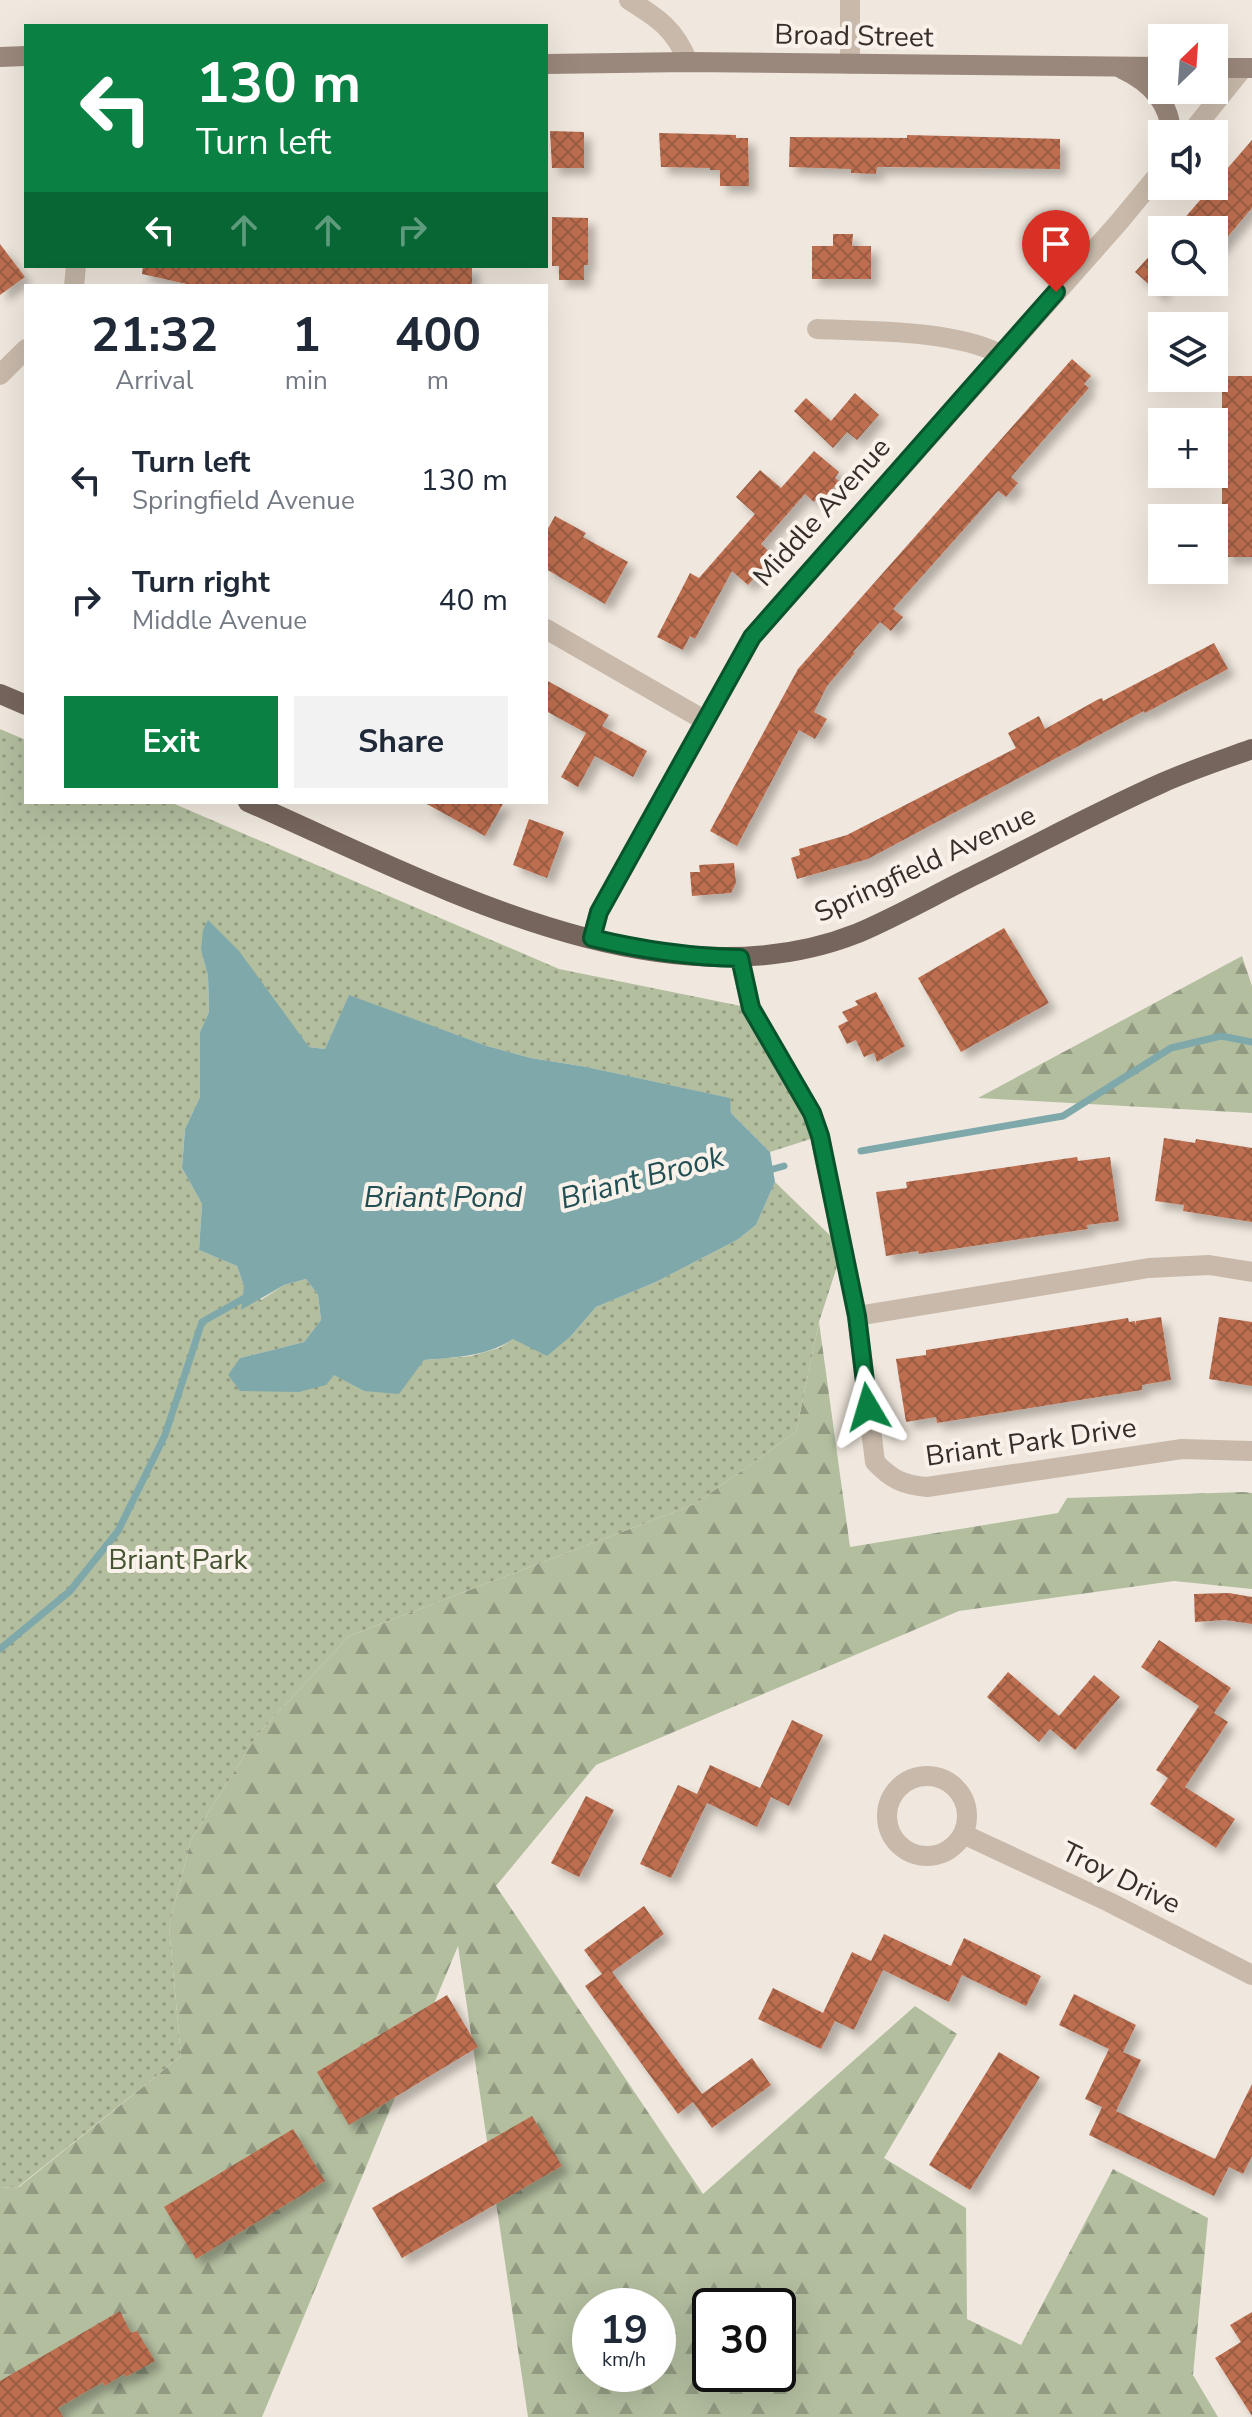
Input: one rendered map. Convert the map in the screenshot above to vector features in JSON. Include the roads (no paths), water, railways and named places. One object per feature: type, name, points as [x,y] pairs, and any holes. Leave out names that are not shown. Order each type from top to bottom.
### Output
[{"type":"main road","points":[[0,57],[24,56]]},
{"type":"main road","name":"Broad Street","points":[[548,64],[688,62],[1148,67]]},
{"type":"main road","points":[[1228,66],[1249,64]]},
{"type":"main road","points":[[1119,67],[1155,91],[1169,120]]},
{"type":"main road","points":[[0,694],[24,704]]},
{"type":"main road","name":"Springfield Avenue","points":[[253,804],[499,912],[629,947],[740,958],[802,948],[857,933],[1162,783],[1252,749]]},
{"type":"street","points":[[629,0],[670,29],[688,62]]},
{"type":"street","points":[[850,0],[850,64]]},
{"type":"street","points":[[1202,120],[1249,64]]},
{"type":"street","name":"Middle Avenue","points":[[592,938],[599,912],[752,637],[1148,187]]},
{"type":"street","points":[[817,329],[958,341],[985,346],[1000,354]]},
{"type":"street","points":[[0,375],[24,351]]},
{"type":"street","points":[[548,630],[704,720]]},
{"type":"street","name":"Briant Park Drive","points":[[740,958],[751,1008],[812,1113],[820,1136],[857,1316],[875,1462],[889,1477],[905,1485],[927,1487],[1182,1449],[1252,1451]]},
{"type":"street","points":[[857,1316],[1149,1268],[1209,1265],[1252,1272]]},
{"type":"street","points":[[933,1777],[945,1781],[955,1787],[967,1809],[963,1834],[956,1845],[944,1853],[917,1855],[905,1850],[889,1828],[887,1815],[890,1801],[907,1781],[933,1777]]},
{"type":"street","name":"Troy Drive","points":[[963,1834],[1109,1902],[1252,1975]]},
{"type":"water","name":"Briant Pond","points":[[208,920],[239,951],[309,1047],[325,1049],[349,995],[487,1046],[531,1058],[730,1098],[731,1113],[770,1152],[775,1182],[756,1225],[737,1240],[656,1282],[596,1307],[571,1336],[547,1356],[513,1339],[481,1353],[424,1360],[399,1394],[364,1391],[334,1375],[326,1385],[299,1392],[240,1391],[228,1375],[240,1358],[304,1342],[321,1320],[318,1295],[306,1279],[284,1285],[241,1310],[244,1286],[237,1266],[199,1250],[202,1204],[182,1168],[185,1129],[200,1097],[200,1032],[209,1012],[208,976],[201,950],[203,930]]},
{"type":"waterway","name":"Briant Brook","points":[[861,1151],[1063,1116],[1171,1048],[1221,1036],[1252,1042]]},
{"type":"waterway","name":"Briant Brook","points":[[766,1171],[784,1166]]},
{"type":"waterway","name":"Briant Brook","points":[[0,1649],[70,1591],[118,1531],[165,1435],[202,1322],[248,1296]]},
{"type":"park label","name":"Briant Park","points":[[178,1560]]}]
